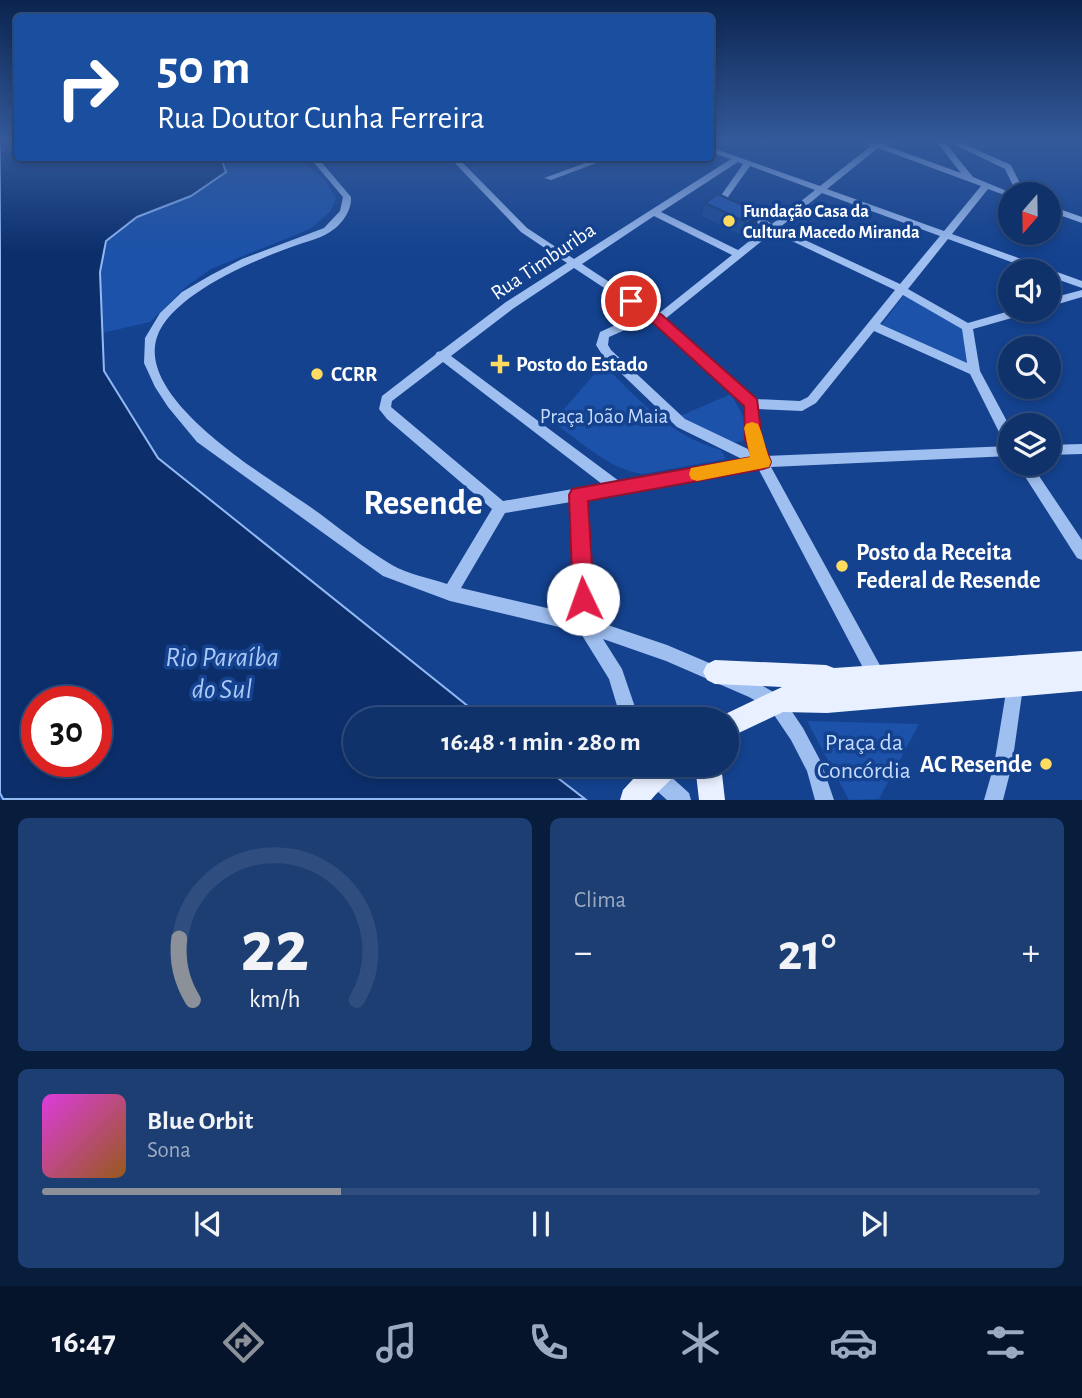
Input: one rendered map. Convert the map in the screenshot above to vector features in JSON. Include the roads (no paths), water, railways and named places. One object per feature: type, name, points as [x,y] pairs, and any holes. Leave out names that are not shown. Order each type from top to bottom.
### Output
[{"type":"main road","points":[[779,702],[827,701],[1082,663]]},
{"type":"main road","points":[[715,672],[844,678],[876,675],[1014,675],[1082,679]]},
{"type":"main road","points":[[739,721],[807,688],[844,678]]},
{"type":"main road","points":[[633,800],[650,777]]},
{"type":"main road","points":[[709,777],[712,800]]},
{"type":"street","points":[[332,177],[347,197],[345,211],[337,222],[327,230],[238,265],[183,297],[157,325],[151,340],[150,365],[180,414],[202,438],[377,565],[450,593],[585,625],[715,672],[779,702],[815,768],[825,800]]},
{"type":"street","points":[[473,177],[524,230],[654,316],[752,404],[807,404],[986,186]]},
{"type":"street","name":"Rua Timburiba","points":[[501,508],[385,409],[384,404],[389,395],[510,305],[653,212],[714,177]]},
{"type":"street","points":[[735,177],[724,200],[772,228],[901,289],[967,327],[998,318]]},
{"type":"street","points":[[787,177],[1012,259]]},
{"type":"street","points":[[763,462],[681,423],[607,353],[602,341],[607,334],[654,316],[837,177]]},
{"type":"street","points":[[966,177],[998,190]]},
{"type":"street","points":[[653,212],[738,254]]},
{"type":"street","points":[[1061,213],[1082,220]]},
{"type":"street","points":[[1061,277],[1082,285]]},
{"type":"street","points":[[1061,299],[1082,293]]},
{"type":"street","points":[[873,326],[974,371]]},
{"type":"street","points":[[967,327],[974,371],[998,417]]},
{"type":"street","points":[[441,355],[617,488]]},
{"type":"street","points":[[752,404],[753,439],[763,462],[876,675]]},
{"type":"street","points":[[1061,450],[1082,449]]},
{"type":"street","points":[[450,593],[501,508],[763,462],[998,452]]},
{"type":"street","points":[[1032,476],[1082,553]]},
{"type":"street","points":[[578,495],[585,625],[615,675],[626,707]]},
{"type":"street","points":[[993,800],[1003,765],[1014,675]]},
{"type":"street","points":[[663,777],[681,800]]},
{"type":"water","name":"Rio Paraíba do Sul","points":[[0,177],[218,177],[191,196],[137,217],[106,241],[100,272],[104,371],[158,458],[469,707],[343,707],[343,777],[557,777],[585,799],[3,799],[0,793]]},
{"type":"place","name":"Fundação Casa da Cultura Macedo Miranda","points":[[729,221]]},
{"type":"place","name":"Posto do Estado","points":[[500,364]]},
{"type":"place","name":"CCRR","points":[[317,374]]},
{"type":"place","name":"Posto da Receita Federal de Resende","points":[[842,566]]},
{"type":"place","name":"AC Resende","points":[[1046,764]]},
{"type":"district","name":"Resende","points":[[423,502]]},
{"type":"park label","name":"Praça João Maia","points":[[604,416]]},
{"type":"park label","name":"Praça da Concórdia","points":[[864,756]]}]
